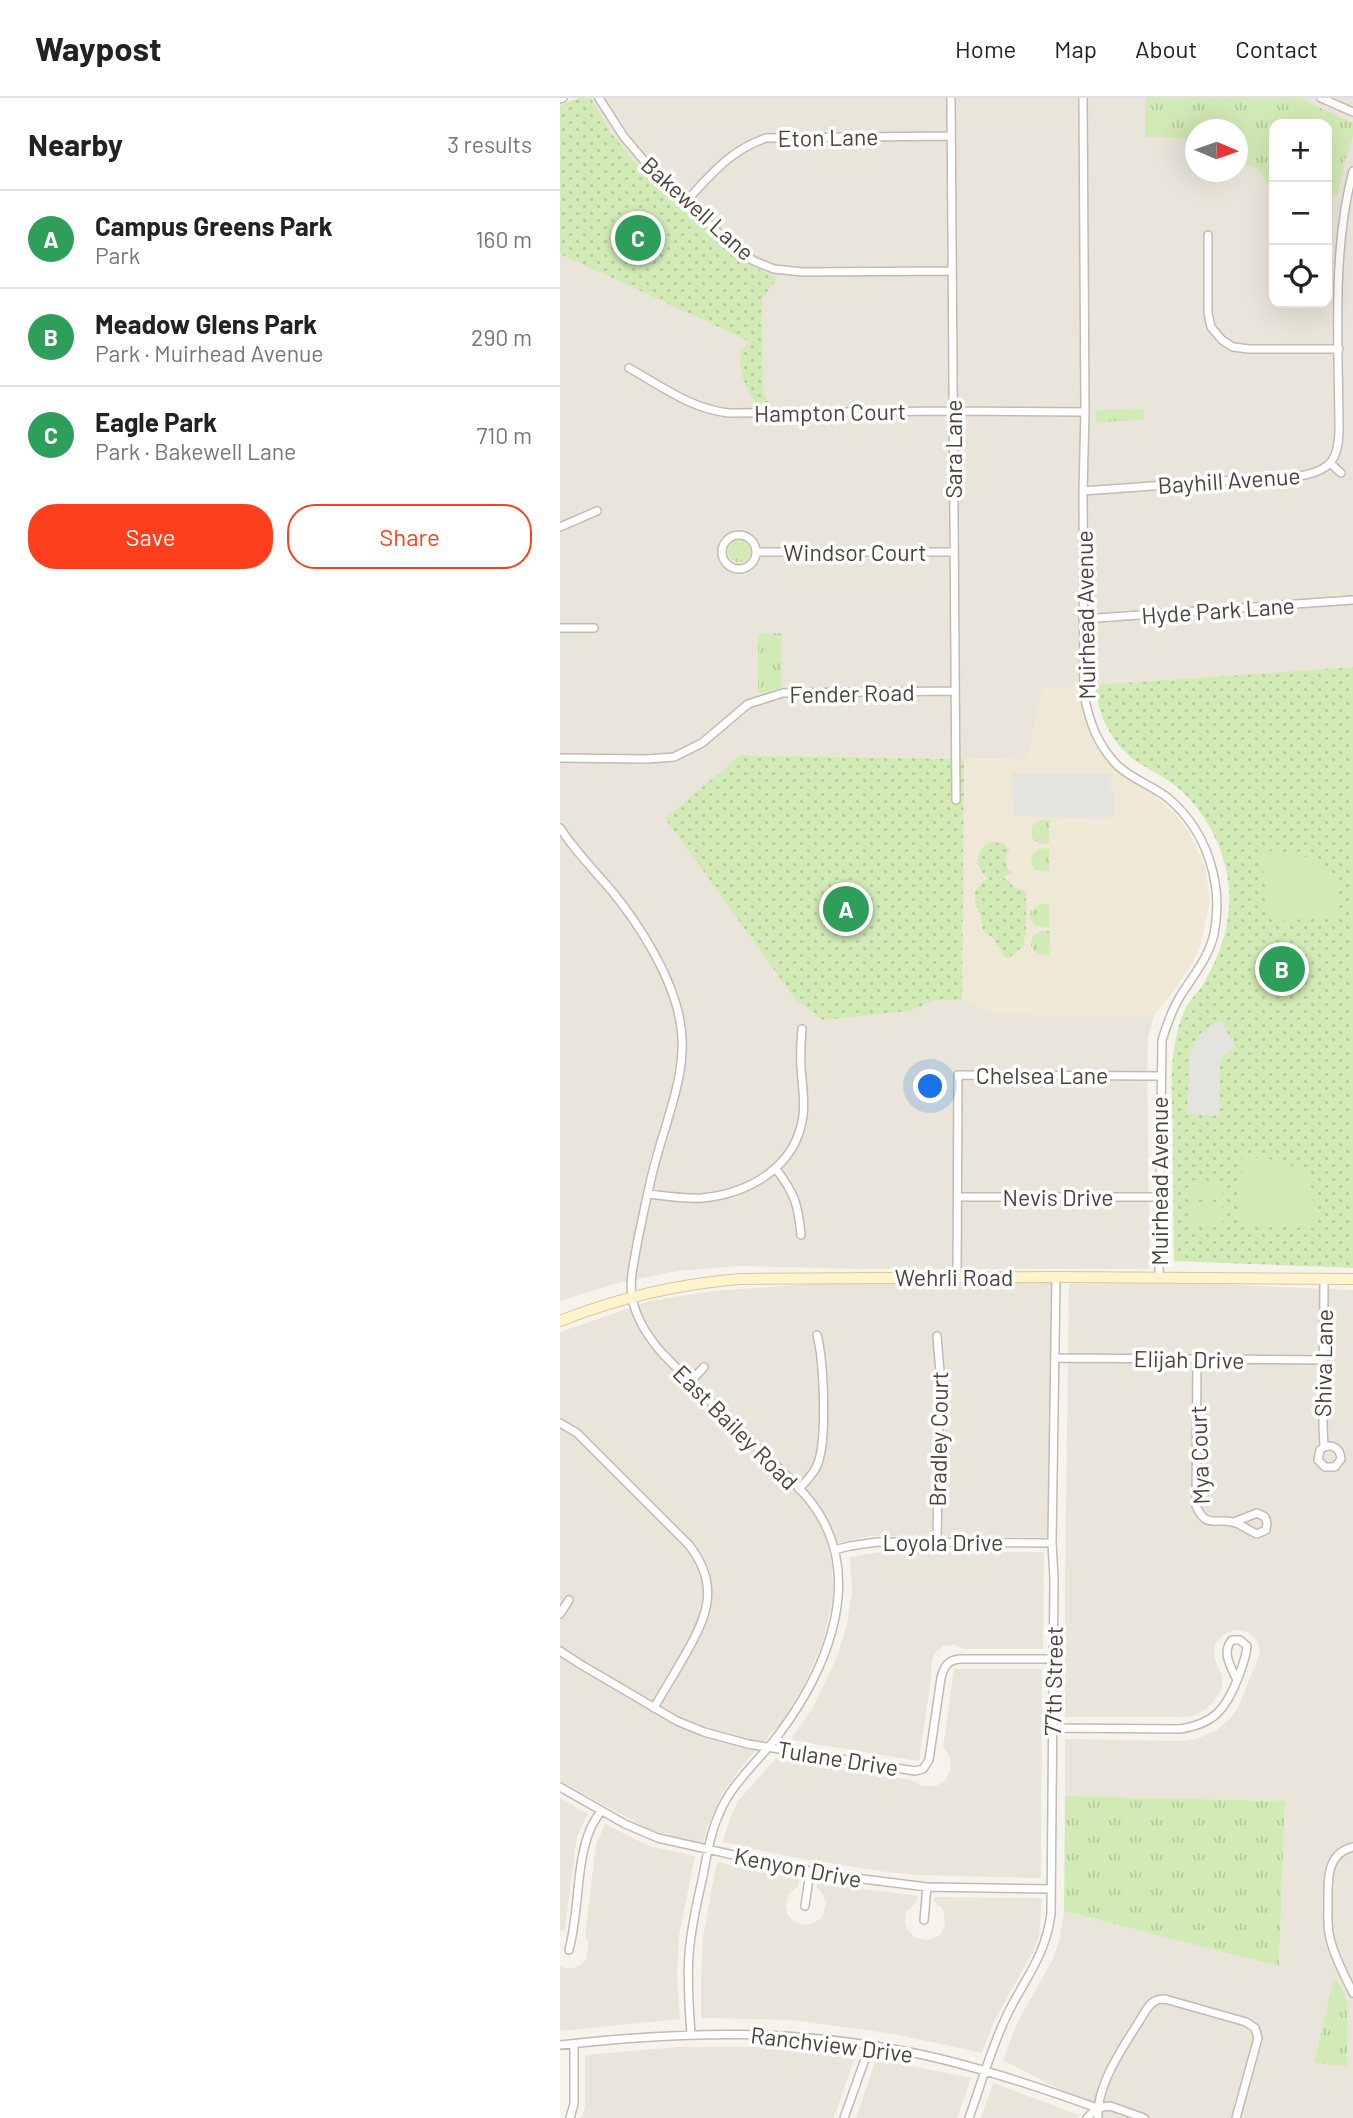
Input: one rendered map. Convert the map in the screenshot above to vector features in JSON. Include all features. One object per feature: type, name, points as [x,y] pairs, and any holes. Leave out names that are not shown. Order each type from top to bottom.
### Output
[{"type":"street","name":"Bakewell Lane","points":[[599,98],[624,138],[739,252],[754,261],[774,269],[803,272],[952,271]]},
{"type":"street","name":"Sara Lane","points":[[951,98],[956,800]]},
{"type":"street","name":"Muirhead Avenue","points":[[1083,98],[1084,694],[1094,733],[1119,766],[1169,800],[1187,818],[1202,841],[1211,863],[1217,890],[1213,938],[1203,961],[1168,1021],[1162,1040],[1159,1278]]},
{"type":"street","points":[[1321,98],[1353,112]]},
{"type":"street","name":"Eton Lane","points":[[686,201],[734,152],[749,143],[766,138],[951,136]]},
{"type":"street","name":"Bayhill Avenue","points":[[1083,491],[1305,475],[1321,470],[1330,463],[1338,446],[1341,240],[1353,172]]},
{"type":"street","points":[[1208,235],[1208,313],[1211,327],[1220,339],[1229,345],[1248,349],[1339,349]]},
{"type":"street","points":[[1213,346],[1220,339]]},
{"type":"street","name":"Hampton Court","points":[[629,368],[694,405],[717,412],[1085,412]]},
{"type":"street","points":[[1330,463],[1341,473]]},
{"type":"street","points":[[560,527],[597,511]]},
{"type":"street","name":"Windsor Court","points":[[738,535],[749,538],[756,552],[752,563],[737,569],[726,564],[722,547],[728,538],[738,535]]},
{"type":"street","name":"Windsor Court","points":[[756,552],[953,552]]},
{"type":"street","name":"Hyde Park Lane","points":[[1083,619],[1353,600]]},
{"type":"street","points":[[560,628],[594,628]]},
{"type":"street","name":"Fender Road","points":[[560,758],[674,757],[702,743],[748,704],[783,693],[954,691]]},
{"type":"street","name":"East Bailey Road","points":[[562,834],[636,924],[671,987],[681,1030],[681,1067],[648,1194],[633,1267],[632,1297],[646,1334],[662,1353],[799,1489],[821,1518],[838,1568],[838,1601],[827,1646],[806,1692],[778,1736],[738,1781],[718,1815],[708,1850],[690,1942],[688,1980],[691,2034]]},
{"type":"street","points":[[648,1194],[689,1198],[717,1196],[755,1183],[776,1169],[796,1141],[803,1114],[800,1063],[802,1029]]},
{"type":"street","name":"Chelsea Lane","points":[[957,1277],[958,1075],[1160,1076]]},
{"type":"street","points":[[776,1169],[789,1185],[796,1200],[801,1235]]},
{"type":"street","name":"Nevis Drive","points":[[957,1197],[1159,1197]]},
{"type":"street","name":"77th Street","points":[[969,2118],[1005,2019],[1037,1964],[1050,1922],[1056,1277]]},
{"type":"street","name":"Wehrli Road","points":[[560,1321],[632,1297],[703,1282],[740,1279],[1353,1279]]},
{"type":"street","name":"Shiva Lane","points":[[1324,1279],[1324,1447]]},
{"type":"street","points":[[799,1489],[815,1470],[821,1452],[822,1364],[817,1335]]},
{"type":"street","name":"Bradley Court","points":[[937,1336],[940,1373],[937,1541]]},
{"type":"street","name":"Elijah Drive","points":[[1055,1357],[1323,1360]]},
{"type":"street","name":"Mya Court","points":[[1197,1359],[1196,1506],[1201,1517],[1210,1521],[1234,1522]]},
{"type":"street","points":[[690,1382],[704,1367]]},
{"type":"street","points":[[560,1423],[576,1433],[689,1545],[701,1563],[706,1577],[708,1598],[702,1625],[654,1708]]},
{"type":"street","name":"Loyola Drive","points":[[834,1550],[869,1542],[1052,1543]]},
{"type":"street","points":[[560,1614],[569,1600]]},
{"type":"street","points":[[1052,1728],[1180,1729],[1208,1721],[1225,1706],[1237,1680],[1246,1657],[1247,1646],[1240,1640],[1232,1640],[1227,1645],[1226,1654],[1237,1680]]},
{"type":"street","name":"Tulane Drive","points":[[560,1651],[677,1721],[704,1732],[768,1747],[918,1770],[923,1769],[929,1760],[942,1678],[948,1662],[960,1659],[1053,1660]]},
{"type":"street","name":"Kenyon Drive","points":[[560,1787],[625,1824],[658,1838],[708,1850],[810,1871],[927,1887],[1051,1889]]},
{"type":"street","points":[[569,1950],[585,1846],[590,1828],[601,1811]]},
{"type":"street","points":[[1353,1847],[1337,1855],[1330,1867],[1328,1912],[1330,1939],[1353,1993]]},
{"type":"street","points":[[805,1906],[810,1871]]},
{"type":"street","points":[[924,1920],[927,1887]]},
{"type":"street","points":[[1098,2118],[1097,2108],[1120,2051],[1149,2007],[1157,2000],[1166,1999],[1246,2022],[1255,2028],[1258,2038],[1236,2118]]},
{"type":"street","name":"Ranchview Drive","points":[[560,2045],[691,2034],[769,2034],[819,2038],[920,2054],[986,2070],[1097,2108],[1110,2106],[1143,2118]]},
{"type":"street","points":[[570,2118],[574,2104],[574,2044]]},
{"type":"street","points":[[844,2118],[870,2045]]},
{"type":"street","points":[[1087,2118],[1097,2108]]},
{"type":"street","points":[[1097,2108],[1105,2118]]},
{"type":"shaded area","points":[[591,98],[1353,98],[1353,667],[1043,689],[1027,760],[741,755],[823,1020],[910,1011],[935,1000],[962,1000],[1000,1014],[1154,1015],[1148,1039],[1147,1064],[1150,1269],[862,1269],[739,1266],[678,1271],[617,1283],[560,1301],[560,254],[750,341],[740,371],[771,406],[763,391],[762,298],[776,278],[741,261],[634,161],[611,133]]},
{"type":"shaded area","points":[[1078,686],[1083,716],[1095,744],[1117,771],[1154,795],[1176,815],[1188,830],[1205,866],[1210,901],[1201,943],[1193,962],[1154,1015],[1000,1014],[962,1000],[964,759],[1027,760],[1043,689]]},
{"type":"shaded area","points":[[1012,773],[1111,774],[1114,818],[1013,816]]},
{"type":"shaded area","points":[[1220,1020],[1236,1047],[1220,1061],[1219,1116],[1187,1114],[1190,1055],[1194,1043],[1200,1034]]},
{"type":"shaded area","points":[[1052,1281],[1048,1537],[871,1536],[827,1547],[832,1563],[833,1597],[822,1645],[803,1687],[781,1723],[741,1767],[722,1794],[703,1844],[650,1830],[560,1781],[560,1332],[650,1301],[712,1291],[813,1284]]},
{"type":"shaded area","points":[[1189,1283],[1353,1290],[1353,2118],[1092,2118],[1095,2108],[1003,2060],[1017,2023],[1053,1959],[1060,1938],[1064,1911],[1279,1965],[1285,1801],[1065,1796],[1065,1739],[1182,1741],[1215,1731],[1228,1721],[1238,1708],[1260,1653],[1258,1642],[1248,1632],[1235,1630],[1224,1634],[1215,1644],[1214,1657],[1222,1676],[1222,1688],[1205,1710],[1193,1716],[1065,1717],[1069,1284]]},
{"type":"shaded area","points":[[882,1552],[1044,1552],[1043,1649],[964,1649],[954,1645],[943,1646],[934,1654],[919,1761],[790,1740],[812,1709],[837,1657],[847,1624],[852,1592],[850,1557]]},
{"type":"shaded area","points":[[954,1669],[1042,1669],[1041,1878],[886,1872],[792,1857],[723,1842],[738,1801],[776,1758],[911,1780],[922,1786],[936,1786],[946,1779],[951,1769],[950,1757],[943,1747]]},
{"type":"shaded area","points":[[560,1798],[588,1814],[577,1836],[565,1929],[560,1931]]},
{"type":"shaded area","points":[[605,1824],[649,1846],[695,1856],[679,1936],[677,1978],[680,2019],[560,2031],[560,1966],[573,1968],[581,1965],[587,1958],[588,1943],[585,1936],[596,1845]]},
{"type":"shaded area","points":[[717,1862],[800,1879],[798,1886],[788,1895],[786,1905],[788,1915],[795,1922],[804,1925],[820,1919],[824,1912],[826,1903],[817,1883],[918,1896],[917,1902],[906,1912],[905,1922],[914,1937],[926,1940],[941,1934],[945,1924],[943,1909],[933,1901],[934,1897],[1042,1898],[1039,1935],[1033,1952],[994,2021],[982,2053],[894,2034],[793,2020],[701,2018],[703,1936]]},
{"type":"shaded area","points":[[677,2047],[779,2047],[855,2056],[834,2118],[582,2118],[585,2107],[585,2055]]},
{"type":"shaded area","points":[[876,2059],[971,2078],[957,2118],[856,2118]]},
{"type":"shaded area","points":[[993,2083],[1079,2115],[1078,2118],[981,2118]]},
{"type":"green space","points":[[579,98],[591,98],[611,133],[634,161],[741,261],[777,278],[762,299],[763,391],[771,407],[758,407],[741,373],[740,358],[749,341],[560,254],[560,105]]},
{"type":"green space","points":[[1145,98],[1299,98],[1353,123],[1353,136],[1337,195],[1332,195],[1332,119],[1269,119],[1269,185],[1257,169],[1248,165],[1248,119],[1185,119],[1185,140],[1145,137]]},
{"type":"green space","points":[[1144,409],[1144,420],[1096,422],[1095,410]]},
{"type":"green space","points":[[739,540],[747,543],[750,551],[747,559],[739,562],[731,559],[728,551],[731,543]]},
{"type":"green space","points":[[782,633],[781,688],[758,693],[758,634]]},
{"type":"green space","points":[[1353,667],[1353,1268],[1174,1261],[1174,1048],[1186,1008],[1205,981],[1222,943],[1228,916],[1229,888],[1224,862],[1203,816],[1173,784],[1133,759],[1118,744],[1102,716],[1095,685]]},
{"type":"green space","points":[[741,755],[964,759],[962,1000],[935,1000],[910,1011],[823,1020],[795,999],[665,818]]},
{"type":"green space","points":[[1040,820],[1049,820],[1049,844],[1040,844],[1032,838],[1032,826]]},
{"type":"green space","points":[[991,842],[1003,843],[1010,850],[1005,861],[1011,872],[1003,878],[1014,888],[1026,891],[1026,936],[1023,938],[1025,945],[1009,958],[1004,957],[996,941],[983,931],[975,898],[976,890],[988,878],[978,864],[979,854],[985,845]]},
{"type":"green space","points":[[1049,848],[1049,872],[1035,870],[1031,864],[1032,855],[1038,849]]},
{"type":"green space","points":[[1261,853],[1292,853],[1310,859],[1326,869],[1337,890],[1340,915],[1274,922],[1269,918]]},
{"type":"green space","points":[[1041,904],[1049,904],[1049,927],[1036,926],[1030,918],[1031,911]]},
{"type":"green space","points":[[1040,931],[1050,931],[1049,955],[1037,954],[1031,946],[1032,937]]},
{"type":"green space","points":[[1242,1157],[1261,1158],[1290,1165],[1305,1176],[1313,1194],[1313,1228],[1246,1226],[1241,1220]]},
{"type":"green space","points":[[1189,1180],[1222,1181],[1222,1200],[1189,1200]]},
{"type":"green space","points":[[1189,1204],[1222,1204],[1222,1224],[1189,1224]]},
{"type":"green space","points":[[1065,1796],[1285,1801],[1279,1966],[1064,1911]]},
{"type":"green space","points":[[1334,1980],[1338,1981],[1347,2003],[1347,2066],[1314,2063]]},
{"type":"place","name":"Eagle Park","points":[[638,238]]},
{"type":"place","name":"Campus Greens Park","points":[[846,909]]},
{"type":"place","name":"Meadow Glens Park","points":[[1282,969]]}]
